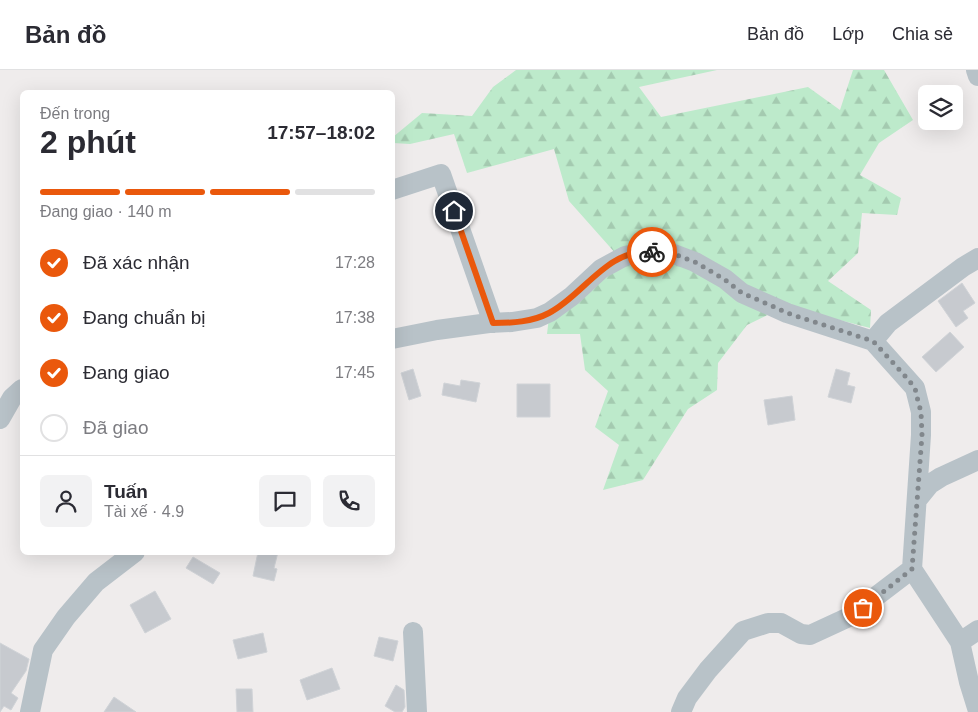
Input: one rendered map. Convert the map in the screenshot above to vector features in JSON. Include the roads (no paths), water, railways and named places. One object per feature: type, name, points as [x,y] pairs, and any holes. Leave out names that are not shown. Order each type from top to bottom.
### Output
[{"type":"street","points":[[976,70],[978,76]]},
{"type":"street","points":[[395,189],[441,174],[493,323]]},
{"type":"street","points":[[395,338],[437,330],[537,318],[550,312],[572,296],[601,269],[626,256],[648,251],[674,254],[695,262],[724,279],[742,293],[787,313],[873,341],[915,388],[921,412],[922,435],[912,569],[960,642],[968,682],[978,711]]},
{"type":"street","points":[[873,341],[888,323],[978,258]]},
{"type":"street","points":[[0,419],[12,398],[20,391]]},
{"type":"street","points":[[917,500],[930,484],[978,460]]},
{"type":"street","points":[[30,712],[43,650],[66,617],[96,582],[131,555]]},
{"type":"street","points":[[681,712],[687,698],[708,670],[743,631],[768,623],[780,623],[801,634],[810,635],[849,617],[912,569]]},
{"type":"street","points":[[960,642],[978,630]]},
{"type":"street","points":[[413,632],[417,712]]}]
